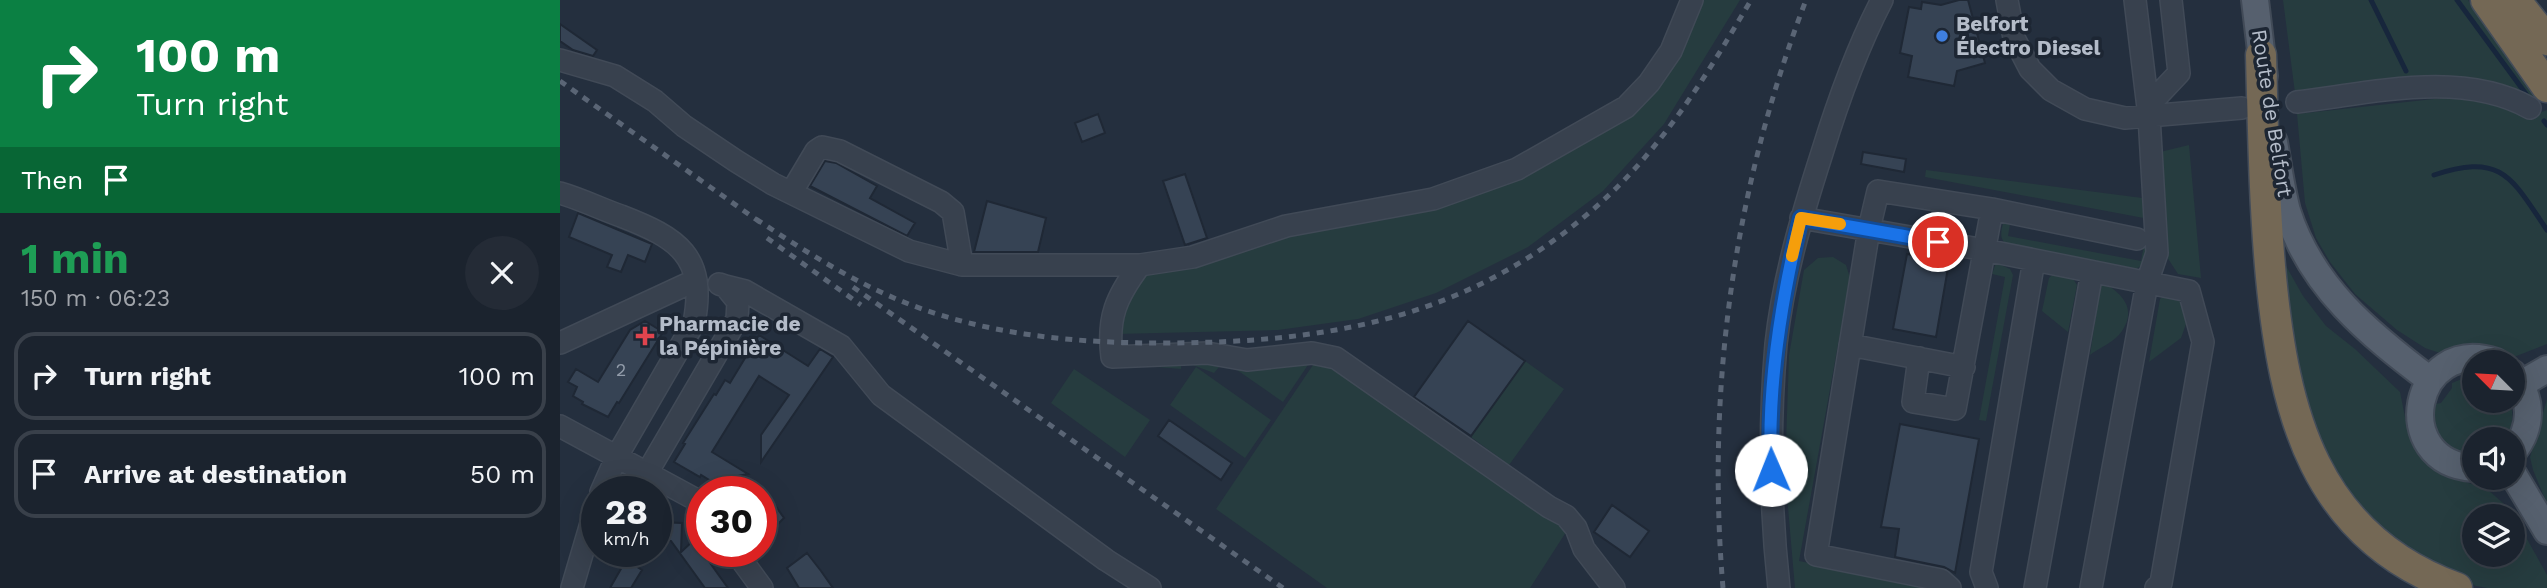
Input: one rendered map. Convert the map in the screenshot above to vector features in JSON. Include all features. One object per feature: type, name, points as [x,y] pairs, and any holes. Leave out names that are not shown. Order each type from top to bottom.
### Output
[{"type":"highway","points":[[2486,0],[2538,97]]},
{"type":"highway","points":[[2515,0],[2547,40]]},
{"type":"highway","points":[[2261,55],[2267,241],[2275,321],[2288,392],[2301,434],[2332,494],[2365,531],[2401,560],[2457,588]]},
{"type":"main road","name":"Route de Belfort","points":[[2255,0],[2284,198],[2296,234],[2308,258],[2345,310],[2380,342],[2430,380]]},
{"type":"main road","points":[[2462,360],[2448,364],[2430,380],[2419,408],[2419,419],[2431,447],[2446,460],[2462,466]]},
{"type":"main road","points":[[2525,376],[2547,369]]},
{"type":"main road","points":[[2525,397],[2528,404],[2528,425],[2525,435]]},
{"type":"main road","points":[[2523,490],[2547,531]]},
{"type":"street","points":[[560,60],[615,76],[655,101],[684,126],[736,161],[791,193],[909,251],[962,265],[1140,265],[1193,257],[1286,226],[1433,200],[1517,169],[1626,107],[1649,83],[1671,51],[1692,0]]},
{"type":"street","points":[[1779,588],[1771,433],[1777,342],[1790,266],[1801,218],[1837,106],[1882,0]]},
{"type":"street","points":[[2007,0],[2014,38],[2030,69],[2051,90],[2085,109],[2125,118],[2149,111],[2242,108]]},
{"type":"street","points":[[2091,588],[2147,283],[2157,254],[2149,111],[2135,0]]},
{"type":"street","points":[[2149,111],[2179,73],[2171,0]]},
{"type":"street","points":[[2297,102],[2416,88],[2468,89],[2510,97],[2538,97]]},
{"type":"street","points":[[791,193],[816,151],[822,147],[841,151],[941,202],[953,212],[962,265]]},
{"type":"street","points":[[1950,588],[1941,580],[1816,555],[1869,229],[1878,191],[1992,209],[2137,239]]},
{"type":"street","points":[[560,193],[649,227],[671,239],[688,256],[696,280],[697,304],[694,323],[608,476]]},
{"type":"street","points":[[1919,359],[1913,402],[1955,409],[1992,209]]},
{"type":"street","points":[[1801,218],[1985,250],[2189,291],[2203,342],[2161,583],[2156,588]]},
{"type":"street","points":[[1987,588],[1981,572],[2034,260]]},
{"type":"street","points":[[1140,265],[1116,303],[1111,319],[1112,357],[1207,353],[1247,360],[1312,353],[1336,358],[1566,516],[1576,528],[1584,549],[1614,588]]},
{"type":"street","points":[[2035,588],[2092,272]]},
{"type":"street","points":[[560,343],[696,280],[745,291],[841,346],[881,396],[1106,560],[1150,588]]},
{"type":"street","points":[[647,473],[737,318],[738,302],[725,286]]},
{"type":"street","points":[[1850,345],[1964,367]]},
{"type":"street","points":[[560,426],[686,494]]},
{"type":"street","points":[[572,588],[581,557]]},
{"type":"street","points":[[747,567],[762,588]]},
{"type":"green space","points":[[1697,0],[1740,0],[1664,124],[1603,191],[1528,247],[1436,293],[1358,319],[1278,330],[1116,334],[1119,312],[1147,271],[1275,234],[1420,209],[1639,102]]},
{"type":"green space","points":[[2283,0],[2468,0],[2537,96],[2527,101],[2477,82],[2410,77],[2295,93]]},
{"type":"green space","points":[[2452,97],[2490,101],[2532,116],[2547,110],[2547,344],[2525,353],[2525,350],[2456,350],[2440,353],[2425,348],[2397,330],[2355,294],[2330,262],[2316,238],[2305,203],[2297,114]]},
{"type":"green space","points":[[2189,145],[2201,278],[2178,274],[2165,254],[2160,152]]},
{"type":"green space","points":[[1926,170],[2150,199],[2153,238],[2149,256],[2136,269],[2007,245],[2001,232],[2003,223],[2010,224],[2008,236],[2141,261],[2149,219],[1925,177]]},
{"type":"green space","points":[[2273,243],[2303,296],[2326,326],[2355,349],[2400,392],[2409,437],[2426,463],[2444,475],[2462,481],[2462,490],[2488,490],[2504,504],[2462,504],[2462,567],[2525,567],[2525,535],[2547,575],[2547,588],[2476,586],[2437,571],[2376,532],[2311,438]]},
{"type":"green space","points":[[1833,257],[1846,265],[1850,278],[1799,561],[1934,588],[1795,588],[1785,473],[1789,355],[1804,270],[1818,258]]},
{"type":"green space","points":[[1996,263],[2010,269],[2013,275],[1986,421],[1979,420],[2005,277],[1992,274]]},
{"type":"green space","points":[[2054,273],[2071,276],[2077,285],[2068,332],[2042,311],[2049,278]]},
{"type":"green space","points":[[2101,281],[2125,301],[2128,315],[2119,335],[2090,355]]},
{"type":"green space","points":[[2165,294],[2179,300],[2185,310],[2186,324],[2181,338],[2149,362],[2160,299]]},
{"type":"green space","points":[[1312,359],[1283,402],[1224,361],[1214,373],[1190,364],[1181,364],[1181,369],[1134,365],[1225,360],[1273,369]]},
{"type":"green space","points":[[1317,359],[1568,529],[1530,588],[1327,588],[1216,509]]},
{"type":"green space","points":[[1525,361],[1564,389],[1509,465],[1471,437]]},
{"type":"green space","points":[[1196,367],[1271,420],[1245,458],[1170,405]]},
{"type":"green space","points":[[1074,369],[1150,420],[1125,457],[1051,403]]},
{"type":"green space","points":[[2462,379],[2462,413],[2512,413],[2510,427],[2462,427],[2462,452],[2447,445],[2436,430],[2436,404],[2441,403],[2452,388],[2452,383]]},
{"type":"green space","points":[[2547,399],[2547,504],[2530,457]]},
{"type":"building","points":[[1968,0],[1985,63],[1957,71],[1954,86],[1908,77],[1912,56],[1900,53],[1909,7],[1921,9],[1922,2],[1941,5]]},
{"type":"building","points":[[560,24],[597,50],[593,56],[573,50],[560,41]]},
{"type":"building","points":[[1098,114],[1105,133],[1082,142],[1075,123]]},
{"type":"building","points":[[1863,152],[1906,159],[1904,172],[1861,164]]},
{"type":"building","points":[[825,161],[836,163],[877,186],[870,198],[915,223],[907,236],[810,186]]},
{"type":"building","points":[[1185,174],[1207,238],[1185,245],[1163,181]]},
{"type":"building","points":[[987,201],[1046,218],[1038,252],[974,252]]},
{"type":"building","points":[[578,213],[652,244],[645,262],[628,255],[621,272],[607,267],[612,255],[569,237]]},
{"type":"building","points":[[1907,254],[1949,262],[1936,337],[1893,329]]},
{"type":"building","points":[[645,321],[663,332],[619,403],[617,402],[608,417],[582,404],[583,402],[573,396],[577,387],[568,382],[576,369],[598,382],[630,330]]},
{"type":"building","points":[[1468,321],[1525,361],[1471,436],[1414,397]]},
{"type":"building","points":[[759,335],[808,366],[820,349],[833,357],[761,462],[761,435],[789,395],[759,376],[712,452],[748,474],[698,476],[674,462],[714,394],[716,395],[725,380],[730,383]]},
{"type":"building","points":[[1169,420],[1232,463],[1221,480],[1158,436]]},
{"type":"building","points":[[1900,424],[1979,439],[1955,573],[1944,567],[1895,557],[1899,529],[1881,527]]},
{"type":"building","points":[[1612,505],[1649,531],[1630,557],[1594,532]]},
{"type":"building","points":[[777,508],[784,518],[777,525]]},
{"type":"building","points":[[672,523],[682,523],[681,552],[686,547],[686,562],[672,542]]},
{"type":"building","points":[[807,553],[833,588],[799,588],[787,568]]},
{"type":"building","points":[[622,567],[637,567],[642,570],[631,588],[610,588]]},
{"type":"building","points":[[690,567],[713,567],[728,588],[705,588]]},
{"type":"waterway","points":[[2371,0],[2406,71]]},
{"type":"waterway","points":[[2457,0],[2526,94]]},
{"type":"waterway","points":[[2544,121],[2547,125]]},
{"type":"waterway","points":[[2434,175],[2457,169],[2491,169],[2514,184],[2547,230]]},
{"type":"railway","points":[[756,219],[817,258],[880,292],[954,319],[1012,332],[1100,342],[1160,343],[1278,338],[1334,330],[1388,318],[1441,301],[1492,278],[1541,249],[1590,212],[1660,140],[1698,86],[1751,0]]},
{"type":"railway","points":[[1723,588],[1719,438],[1731,290],[1760,143],[1806,0]]},
{"type":"railway","points":[[560,81],[764,225]]},
{"type":"railway","points":[[767,238],[861,305]]},
{"type":"railway","points":[[853,287],[1283,588]]},
{"type":"slow traffic","points":[[1792,256],[1801,218],[1840,224]]},
{"type":"place","name":"Belfort Électro Diesel","points":[[1942,36]]},
{"type":"place","name":"Pharmacie de la Pépinière","points":[[645,336]]},
{"type":"route","points":[[1771,470],[1770,446],[1777,342],[1801,218],[1938,242]]}]
